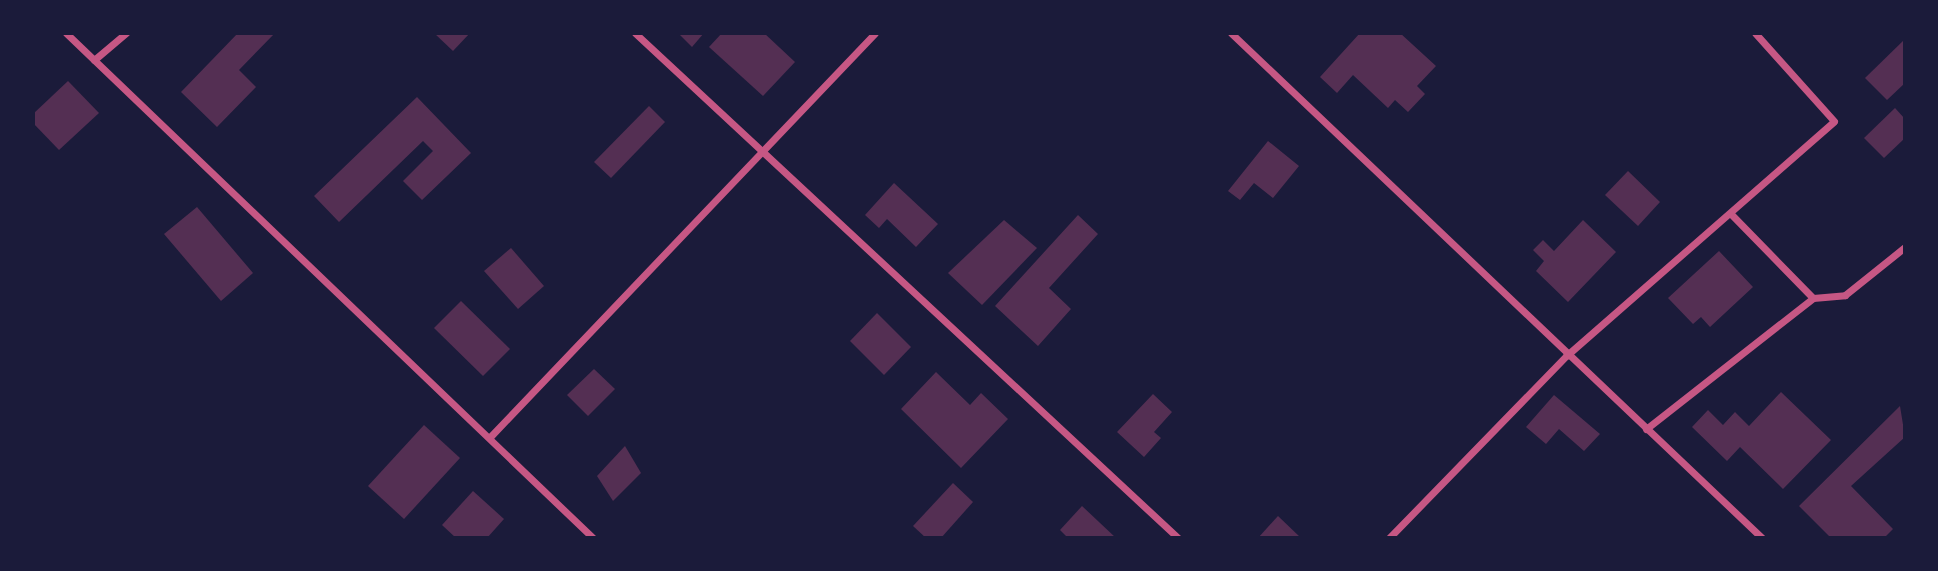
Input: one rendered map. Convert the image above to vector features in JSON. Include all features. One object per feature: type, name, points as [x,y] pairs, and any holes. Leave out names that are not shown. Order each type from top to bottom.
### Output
[{"type":"street","points":[[66,33],[593,538]]},
{"type":"street","points":[[94,60],[126,33]]},
{"type":"street","points":[[635,33],[761,156],[1178,538]]},
{"type":"street","points":[[490,437],[761,156],[875,33]]},
{"type":"street","points":[[1231,33],[1566,356],[1762,538]]},
{"type":"street","points":[[1389,538],[1566,356],[1834,121],[1755,33]]},
{"type":"street","points":[[1731,214],[1813,298]]},
{"type":"street","points":[[1646,429],[1813,298],[1845,295],[1905,247]]},
{"type":"building","points":[[238,33],[275,33],[239,70],[256,87],[217,127],[181,92]]},
{"type":"building","points":[[434,33],[470,33],[453,51]]},
{"type":"building","points":[[678,33],[704,33],[692,47]]},
{"type":"building","points":[[722,33],[764,33],[795,62],[763,96],[709,47]]},
{"type":"building","points":[[1360,33],[1400,33],[1436,66],[1417,86],[1425,94],[1408,112],[1395,100],[1388,108],[1353,75],[1337,93],[1320,77]]},
{"type":"building","points":[[1905,39],[1905,83],[1887,100],[1865,78]]},
{"type":"building","points":[[68,81],[99,113],[59,150],[33,123],[33,114]]},
{"type":"building","points":[[417,97],[471,153],[422,200],[403,181],[433,151],[423,141],[339,222],[314,196]]},
{"type":"building","points":[[649,106],[665,122],[611,178],[594,162]]},
{"type":"building","points":[[1895,108],[1905,119],[1905,138],[1884,158],[1864,138]]},
{"type":"building","points":[[1268,141],[1299,166],[1273,198],[1254,183],[1240,200],[1228,191]]},
{"type":"building","points":[[1628,171],[1660,202],[1638,226],[1605,195]]},
{"type":"building","points":[[894,183],[938,224],[916,247],[887,219],[879,228],[865,215]]},
{"type":"building","points":[[197,207],[253,273],[221,301],[164,234]]},
{"type":"building","points":[[1078,215],[1098,234],[1049,288],[1071,309],[1038,346],[995,306]]},
{"type":"building","points":[[1004,220],[1037,248],[982,305],[948,273]]},
{"type":"building","points":[[1583,220],[1616,252],[1568,302],[1536,271],[1544,261],[1533,250],[1543,240],[1554,251]]},
{"type":"building","points":[[511,248],[544,286],[518,309],[484,271]]},
{"type":"building","points":[[1719,251],[1753,287],[1710,327],[1701,317],[1693,324],[1668,298]]},
{"type":"building","points":[[461,301],[510,349],[483,376],[434,328]]},
{"type":"building","points":[[877,313],[911,347],[884,375],[850,341]]},
{"type":"building","points":[[594,369],[615,389],[588,416],[567,395]]},
{"type":"building","points":[[936,372],[970,405],[981,393],[1008,419],[961,468],[901,409]]},
{"type":"building","points":[[1781,392],[1831,440],[1783,489],[1740,447],[1727,461],[1692,427],[1708,410],[1723,425],[1735,412],[1749,426]]},
{"type":"building","points":[[1153,394],[1172,412],[1154,432],[1161,438],[1144,457],[1117,432]]},
{"type":"building","points":[[1554,395],[1600,434],[1584,451],[1559,429],[1546,444],[1526,427]]},
{"type":"building","points":[[1900,406],[1905,437],[1851,486],[1893,529],[1884,538],[1831,538],[1799,506]]},
{"type":"building","points":[[424,425],[460,458],[404,519],[368,486]]},
{"type":"building","points":[[625,446],[641,473],[613,501],[597,476]]},
{"type":"building","points":[[953,483],[973,502],[941,538],[926,538],[913,526]]},
{"type":"building","points":[[473,491],[504,519],[487,538],[456,538],[442,525]]},
{"type":"building","points":[[1082,506],[1116,538],[1068,538],[1060,530]]},
{"type":"building","points":[[1278,516],[1301,538],[1258,538]]}]
